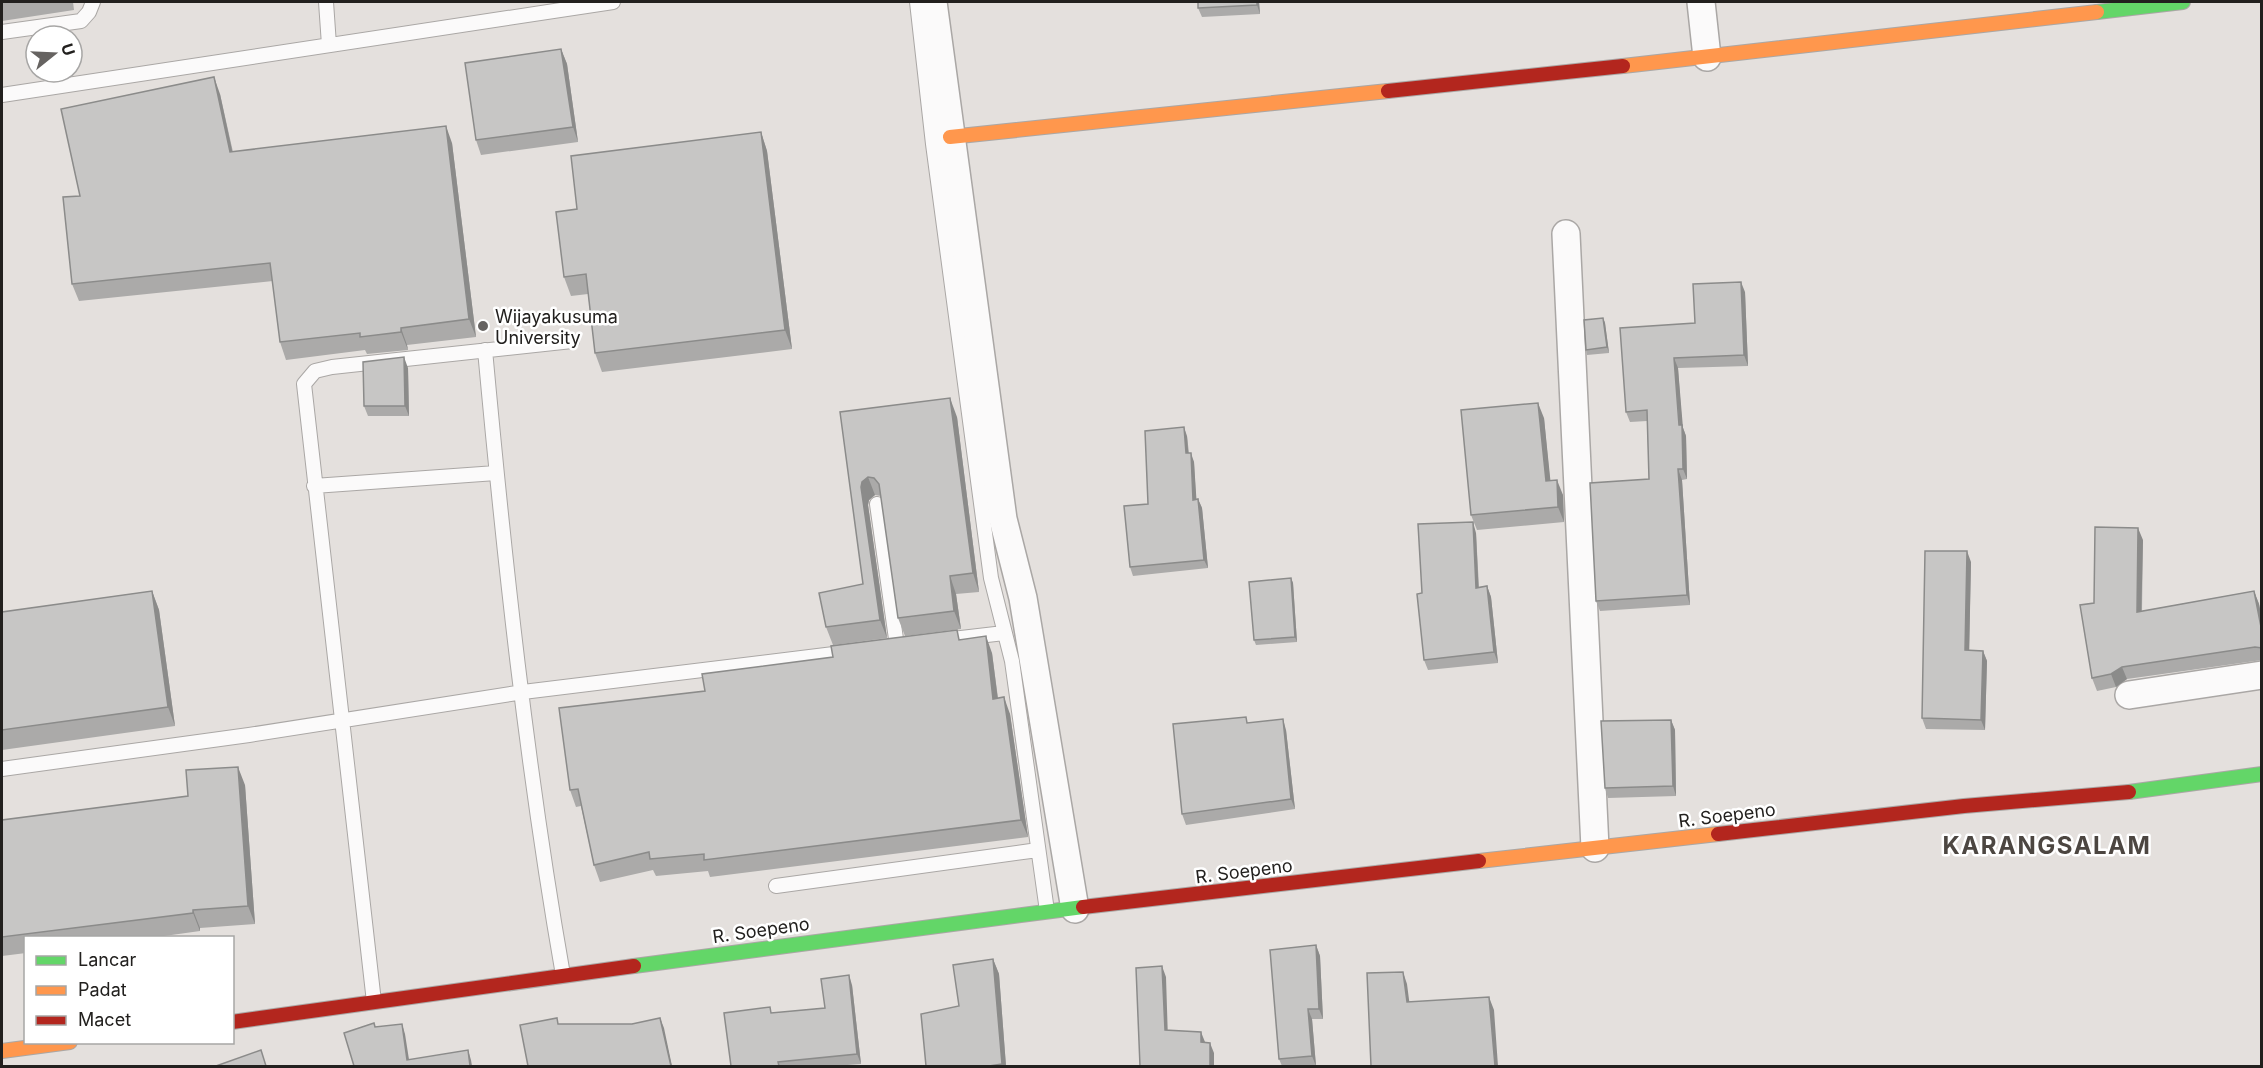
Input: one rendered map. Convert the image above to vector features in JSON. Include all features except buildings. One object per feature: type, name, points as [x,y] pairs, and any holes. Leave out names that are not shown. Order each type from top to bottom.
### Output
[{"type":"street","points":[[933,2],[1003,519],[1025,609],[1075,909]]},
{"type":"street","points":[[1701,2],[1707,57]]},
{"type":"street","points":[[950,137],[1707,57],[2183,2]]},
{"type":"street","points":[[1566,234],[1595,848]]},
{"type":"street","points":[[2129,695],[2262,675]]},
{"type":"street","name":"R. Soepeno","points":[[234,1022],[983,918],[1047,913],[1964,806],[2129,792],[2262,774]]},
{"type":"street","points":[[2,1051],[55,1044]]},
{"type":"lane","points":[[2,32],[81,21],[89,12],[93,2]]},
{"type":"lane","points":[[326,2],[329,45]]},
{"type":"lane","points":[[2,95],[586,4],[613,2]]},
{"type":"lane","points":[[917,2],[933,144],[991,578],[1012,661],[1047,913]]},
{"type":"lane","points":[[374,1004],[304,384],[315,371],[572,341]]},
{"type":"lane","points":[[485,350],[496,473],[549,896],[562,975]]},
{"type":"lane","points":[[314,486],[496,473]]},
{"type":"lane","points":[[877,504],[897,646]]},
{"type":"lane","points":[[933,642],[1004,633]]},
{"type":"lane","points":[[2,769],[523,692],[862,650]]},
{"type":"lane","points":[[776,886],[1038,850]]},
{"type":"traffic: fast","points":[[2097,12],[2183,2]]},
{"type":"traffic: fast","points":[[2129,792],[2262,774]]},
{"type":"traffic: fast","points":[[634,966],[1083,907]]},
{"type":"traffic: slow","points":[[1623,66],[2097,12]]},
{"type":"traffic: slow","points":[[950,137],[1388,91]]},
{"type":"traffic: slow","points":[[1479,861],[1718,834]]},
{"type":"traffic: slow","points":[[2,1051],[55,1044]]},
{"type":"traffic: jam","points":[[1388,91],[1623,66]]},
{"type":"traffic: jam","points":[[1718,834],[1964,806],[2129,792]]},
{"type":"traffic: jam","points":[[1083,907],[1479,861]]},
{"type":"traffic: jam","points":[[234,1022],[634,966]]},
{"type":"place","name":"Wijayakusuma University","points":[[483,326]]},
{"type":"district","name":"KARANGSALAM","points":[[2047,845]]}]
